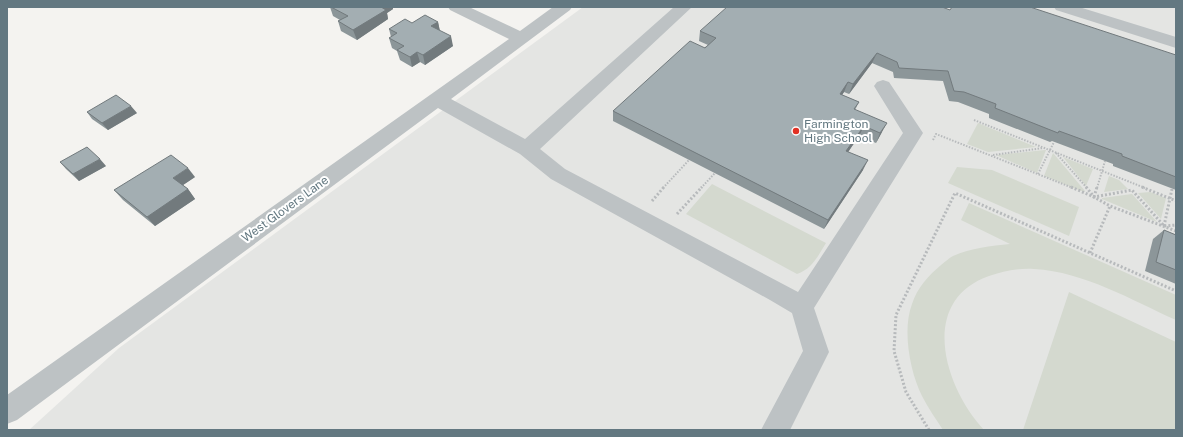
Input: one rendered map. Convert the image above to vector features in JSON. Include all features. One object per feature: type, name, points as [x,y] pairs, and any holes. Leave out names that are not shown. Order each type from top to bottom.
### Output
[{"type":"street","points":[[456,7],[521,38]]},
{"type":"street","name":"West Glovers Lane","points":[[7,411],[564,7]]},
{"type":"street","points":[[527,149],[684,7]]},
{"type":"street","points":[[1062,7],[1143,25],[1176,28]]},
{"type":"street","points":[[1108,7],[1176,43]]},
{"type":"street","points":[[802,308],[815,285],[913,133],[883,86]]},
{"type":"street","points":[[437,99],[527,149],[558,174],[779,293],[802,308],[816,352],[775,430]]},
{"type":"path","points":[[974,120],[1176,201]]},
{"type":"path","points":[[932,141],[936,134],[992,155],[1094,197],[1110,206],[1176,231]]},
{"type":"path","points":[[1038,174],[1051,151],[1054,142]]},
{"type":"path","points":[[992,155],[1044,148]]},
{"type":"path","points":[[1055,152],[1094,197]]},
{"type":"path","points":[[652,201],[689,160]]},
{"type":"path","points":[[1094,197],[1105,161]]},
{"type":"path","points":[[677,214],[715,173]]},
{"type":"path","points":[[1132,190],[1134,184]]},
{"type":"path","points":[[1164,226],[1172,189]]},
{"type":"path","points":[[1094,197],[1132,190]]},
{"type":"path","points":[[1132,190],[1164,226]]},
{"type":"path","points":[[929,430],[906,392],[894,351],[896,316],[955,193],[1176,291]]},
{"type":"path","points":[[1090,253],[1110,206]]},
{"type":"path","points":[[1164,226],[1176,225]]},
{"type":"shaded area","name":"Farmington High School","points":[[583,7],[1176,7],[1176,430],[29,430],[119,348]]},
{"type":"shaded area","points":[[978,123],[1036,147],[988,152],[967,144]]},
{"type":"shaded area","points":[[1046,150],[1037,173],[996,155]]},
{"type":"shaded area","points":[[1053,153],[1085,191],[1084,192],[1044,176]]},
{"type":"shaded area","points":[[1063,157],[1093,169],[1086,186]]},
{"type":"shaded area","points":[[957,167],[992,170],[1079,207],[1069,236],[948,183]]},
{"type":"shaded area","points":[[1109,176],[1119,180],[1128,189],[1104,192]]},
{"type":"shaded area","points":[[712,184],[826,243],[811,265],[807,269],[797,274],[686,214]]},
{"type":"shaded area","points":[[1150,192],[1166,198],[1161,219],[1138,193]]},
{"type":"shaded area","points":[[1132,194],[1157,222],[1102,199]]},
{"type":"shaded area","points":[[969,203],[1176,295],[1176,320],[1107,288],[1071,275],[1053,271],[1023,269],[1012,270],[989,276],[967,288],[953,305],[946,324],[945,346],[949,369],[958,391],[970,412],[984,430],[943,430],[922,396],[914,375],[909,351],[909,314],[914,298],[920,287],[947,260],[953,256],[974,249],[1010,244],[961,220]]},
{"type":"shaded area","points":[[1069,292],[1176,342],[1176,430],[1023,430]]},
{"type":"building","points":[[331,7],[381,7],[386,10],[353,30],[338,21],[348,16]]},
{"type":"building","points":[[727,7],[942,7],[950,10],[952,7],[1030,7],[1176,55],[1176,177],[1122,156],[1122,154],[1059,131],[1058,133],[995,108],[996,104],[964,92],[954,91],[948,71],[899,68],[897,62],[877,53],[853,84],[848,82],[840,94],[859,102],[854,109],[887,123],[880,133],[864,126],[846,151],[868,160],[828,220],[613,111],[690,41],[705,48],[716,38],[700,31]]},
{"type":"building","points":[[425,15],[438,22],[431,26],[451,36],[423,55],[417,52],[410,57],[397,50],[404,46],[389,38],[397,33],[389,29],[405,19],[412,23]]},
{"type":"building","points":[[116,95],[131,106],[102,123],[87,112]]},
{"type":"building","points":[[87,147],[100,159],[73,174],[60,162]]},
{"type":"building","points":[[171,155],[188,168],[173,178],[188,189],[147,217],[114,190]]},
{"type":"building","points":[[1164,230],[1176,235],[1176,270],[1156,262]]},
{"type":"place","name":"Farmington High School","points":[[796,131]]}]
